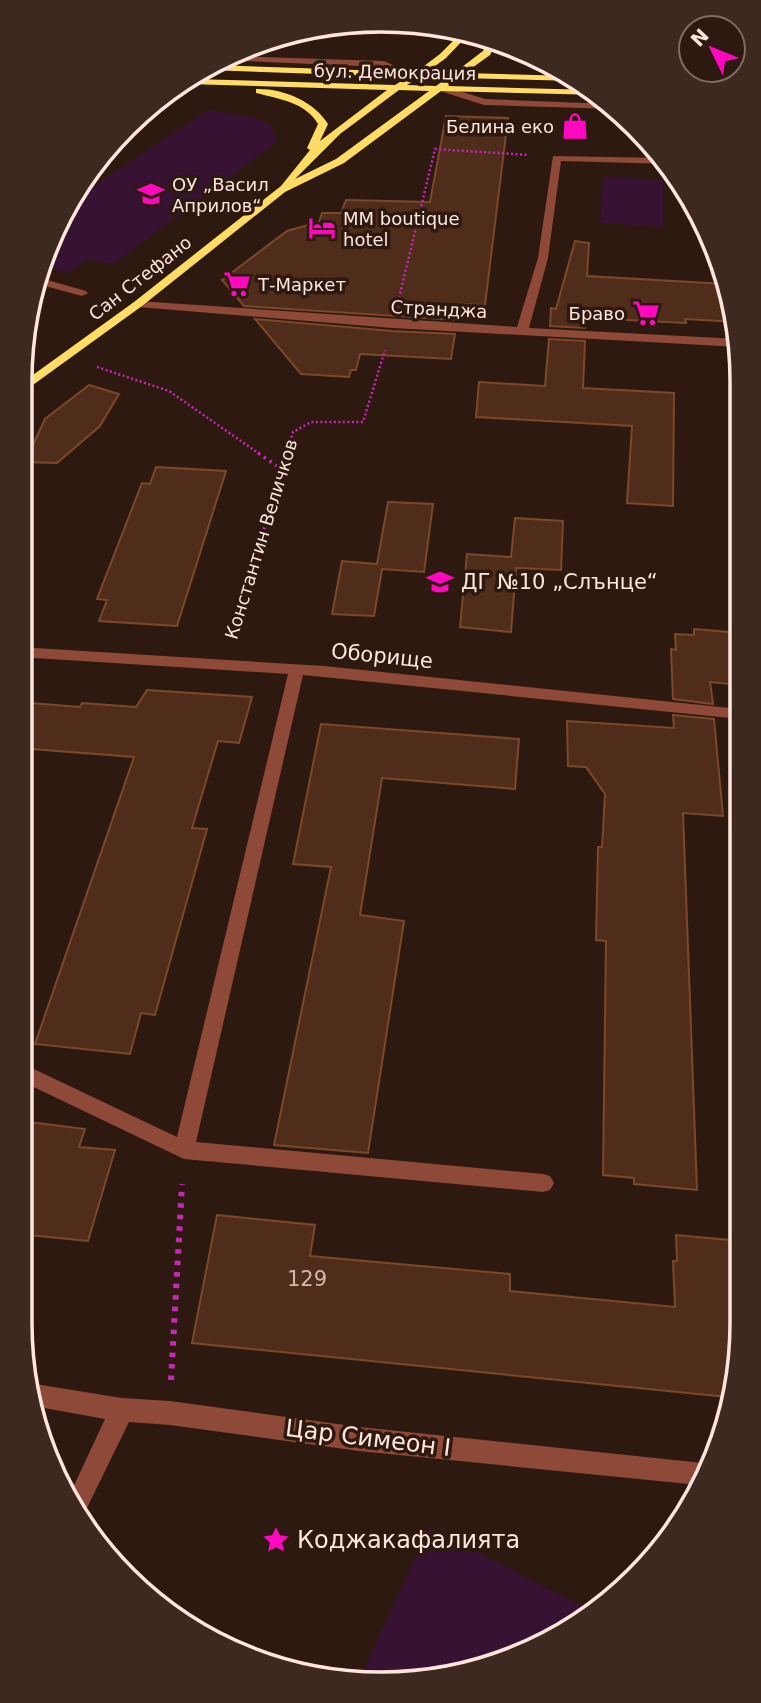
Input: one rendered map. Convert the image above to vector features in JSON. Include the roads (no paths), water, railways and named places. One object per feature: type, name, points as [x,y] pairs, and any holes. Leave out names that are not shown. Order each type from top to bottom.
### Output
[{"type":"main road","points":[[414,76],[445,54],[459,40]]},
{"type":"main road","points":[[458,75],[489,49]]},
{"type":"main road","name":"бул. Демокрация","points":[[223,69],[556,78]]},
{"type":"main road","name":"Сан Стефано","points":[[32,382],[138,303],[281,190],[340,161],[458,75]]},
{"type":"main road","name":"Сан Стефано","points":[[281,190],[309,154],[414,76]]},
{"type":"main road","name":"бул. Демокрация","points":[[199,82],[577,92]]},
{"type":"main road","points":[[233,83],[300,103],[320,116],[323,124],[309,154]]},
{"type":"street","points":[[245,59],[384,64],[414,76]]},
{"type":"street","points":[[440,89],[484,102],[596,106]]},
{"type":"street","points":[[522,331],[543,258],[556,158],[651,161]]},
{"type":"street","points":[[45,283],[82,293]]},
{"type":"street","name":"Странджа","points":[[138,303],[392,324],[728,342]]},
{"type":"street","name":"Оборище","points":[[32,653],[297,668],[730,712]]},
{"type":"street","points":[[184,1150],[297,668]]},
{"type":"street","points":[[32,1076],[184,1150],[543,1184]]},
{"type":"street","name":"Цар Симеон I","points":[[39,1395],[122,1410],[170,1413],[359,1439],[696,1473]]},
{"type":"street","points":[[80,1500],[122,1410]]},
{"type":"place","name":"Белина еко","points":[[575,126]]},
{"type":"place","name":"ОУ „Васил Априлов“","points":[[151,194]]},
{"type":"place","name":"MM boutique hotel","points":[[322,228]]},
{"type":"place","name":"Т-Маркет","points":[[237,284]]},
{"type":"place","name":"Браво","points":[[646,313]]},
{"type":"place","name":"ДГ №10 „Слънце“","points":[[440,582]]},
{"type":"place","name":"Коджакафалията","points":[[276,1540]]}]
